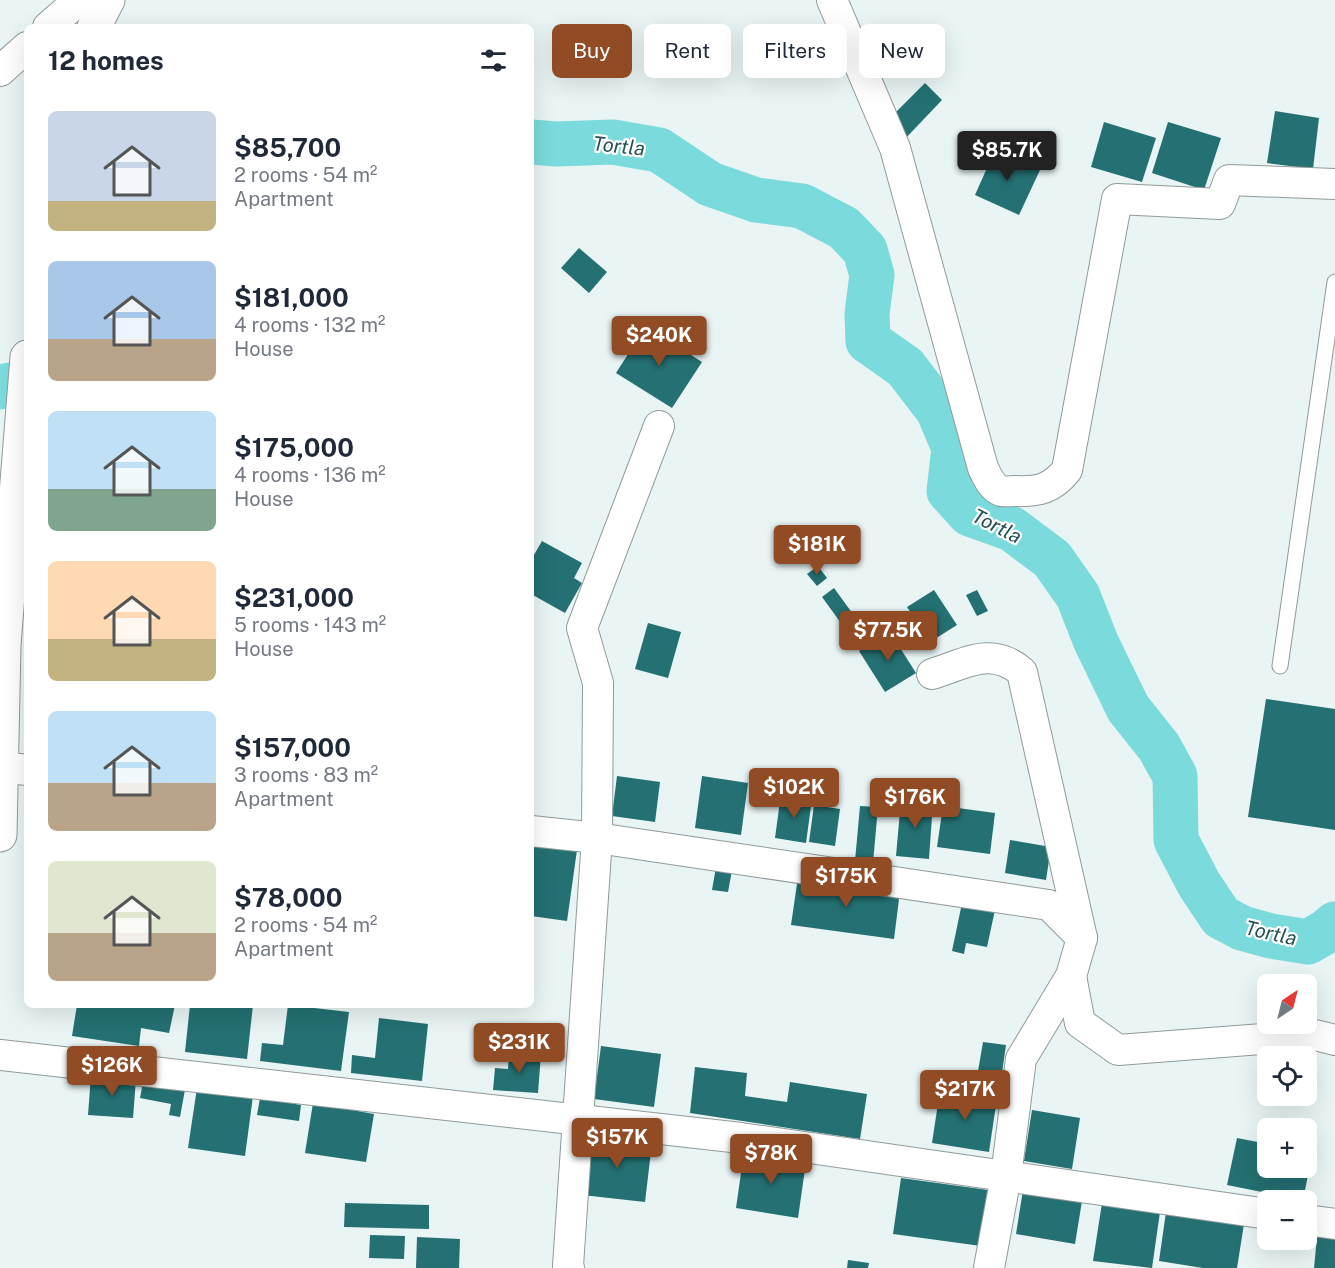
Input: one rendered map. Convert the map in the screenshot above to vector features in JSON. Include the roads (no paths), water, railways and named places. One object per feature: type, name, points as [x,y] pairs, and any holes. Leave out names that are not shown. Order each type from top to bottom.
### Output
[{"type":"main road","points":[[96,24],[108,0]]},
{"type":"main road","points":[[0,835],[15,769],[2,645],[24,386]]},
{"type":"street","points":[[51,24],[79,0]]},
{"type":"street","points":[[832,0],[895,148],[983,468],[990,482],[1001,491],[1045,489],[1058,481],[1067,470],[1117,199],[1220,204],[1229,180],[1335,184]]},
{"type":"street","points":[[0,71],[24,49]]},
{"type":"street","points":[[569,1268],[597,838],[598,683],[582,628],[658,426]]},
{"type":"street","points":[[932,674],[990,656],[1011,662],[1022,672],[1082,938],[1071,976],[1021,1059],[1006,1176],[989,1268]]},
{"type":"street","points":[[534,831],[597,838],[1048,905],[1082,938]]},
{"type":"street","points":[[1071,976],[1080,1023],[1118,1050],[1315,1035],[1335,1040]]},
{"type":"street","points":[[0,1055],[741,1138],[1257,1212]]},
{"type":"street","points":[[1317,1222],[1335,1224]]},
{"type":"lane","points":[[1280,666],[1335,282]]},
{"type":"waterway","name":"Tortla","points":[[534,142],[556,144],[613,142],[659,150],[710,184],[756,200],[802,206],[844,228],[865,250],[872,275],[867,314],[868,341],[905,367],[938,410],[954,448],[949,491],[970,514],[1012,529],[1052,559],[1078,596],[1096,642],[1128,708],[1159,747],[1175,776],[1176,840],[1199,884],[1221,917],[1242,928],[1271,936],[1308,942],[1335,924]]},
{"type":"waterway","name":"Tortla","points":[[0,387],[24,383]]}]
